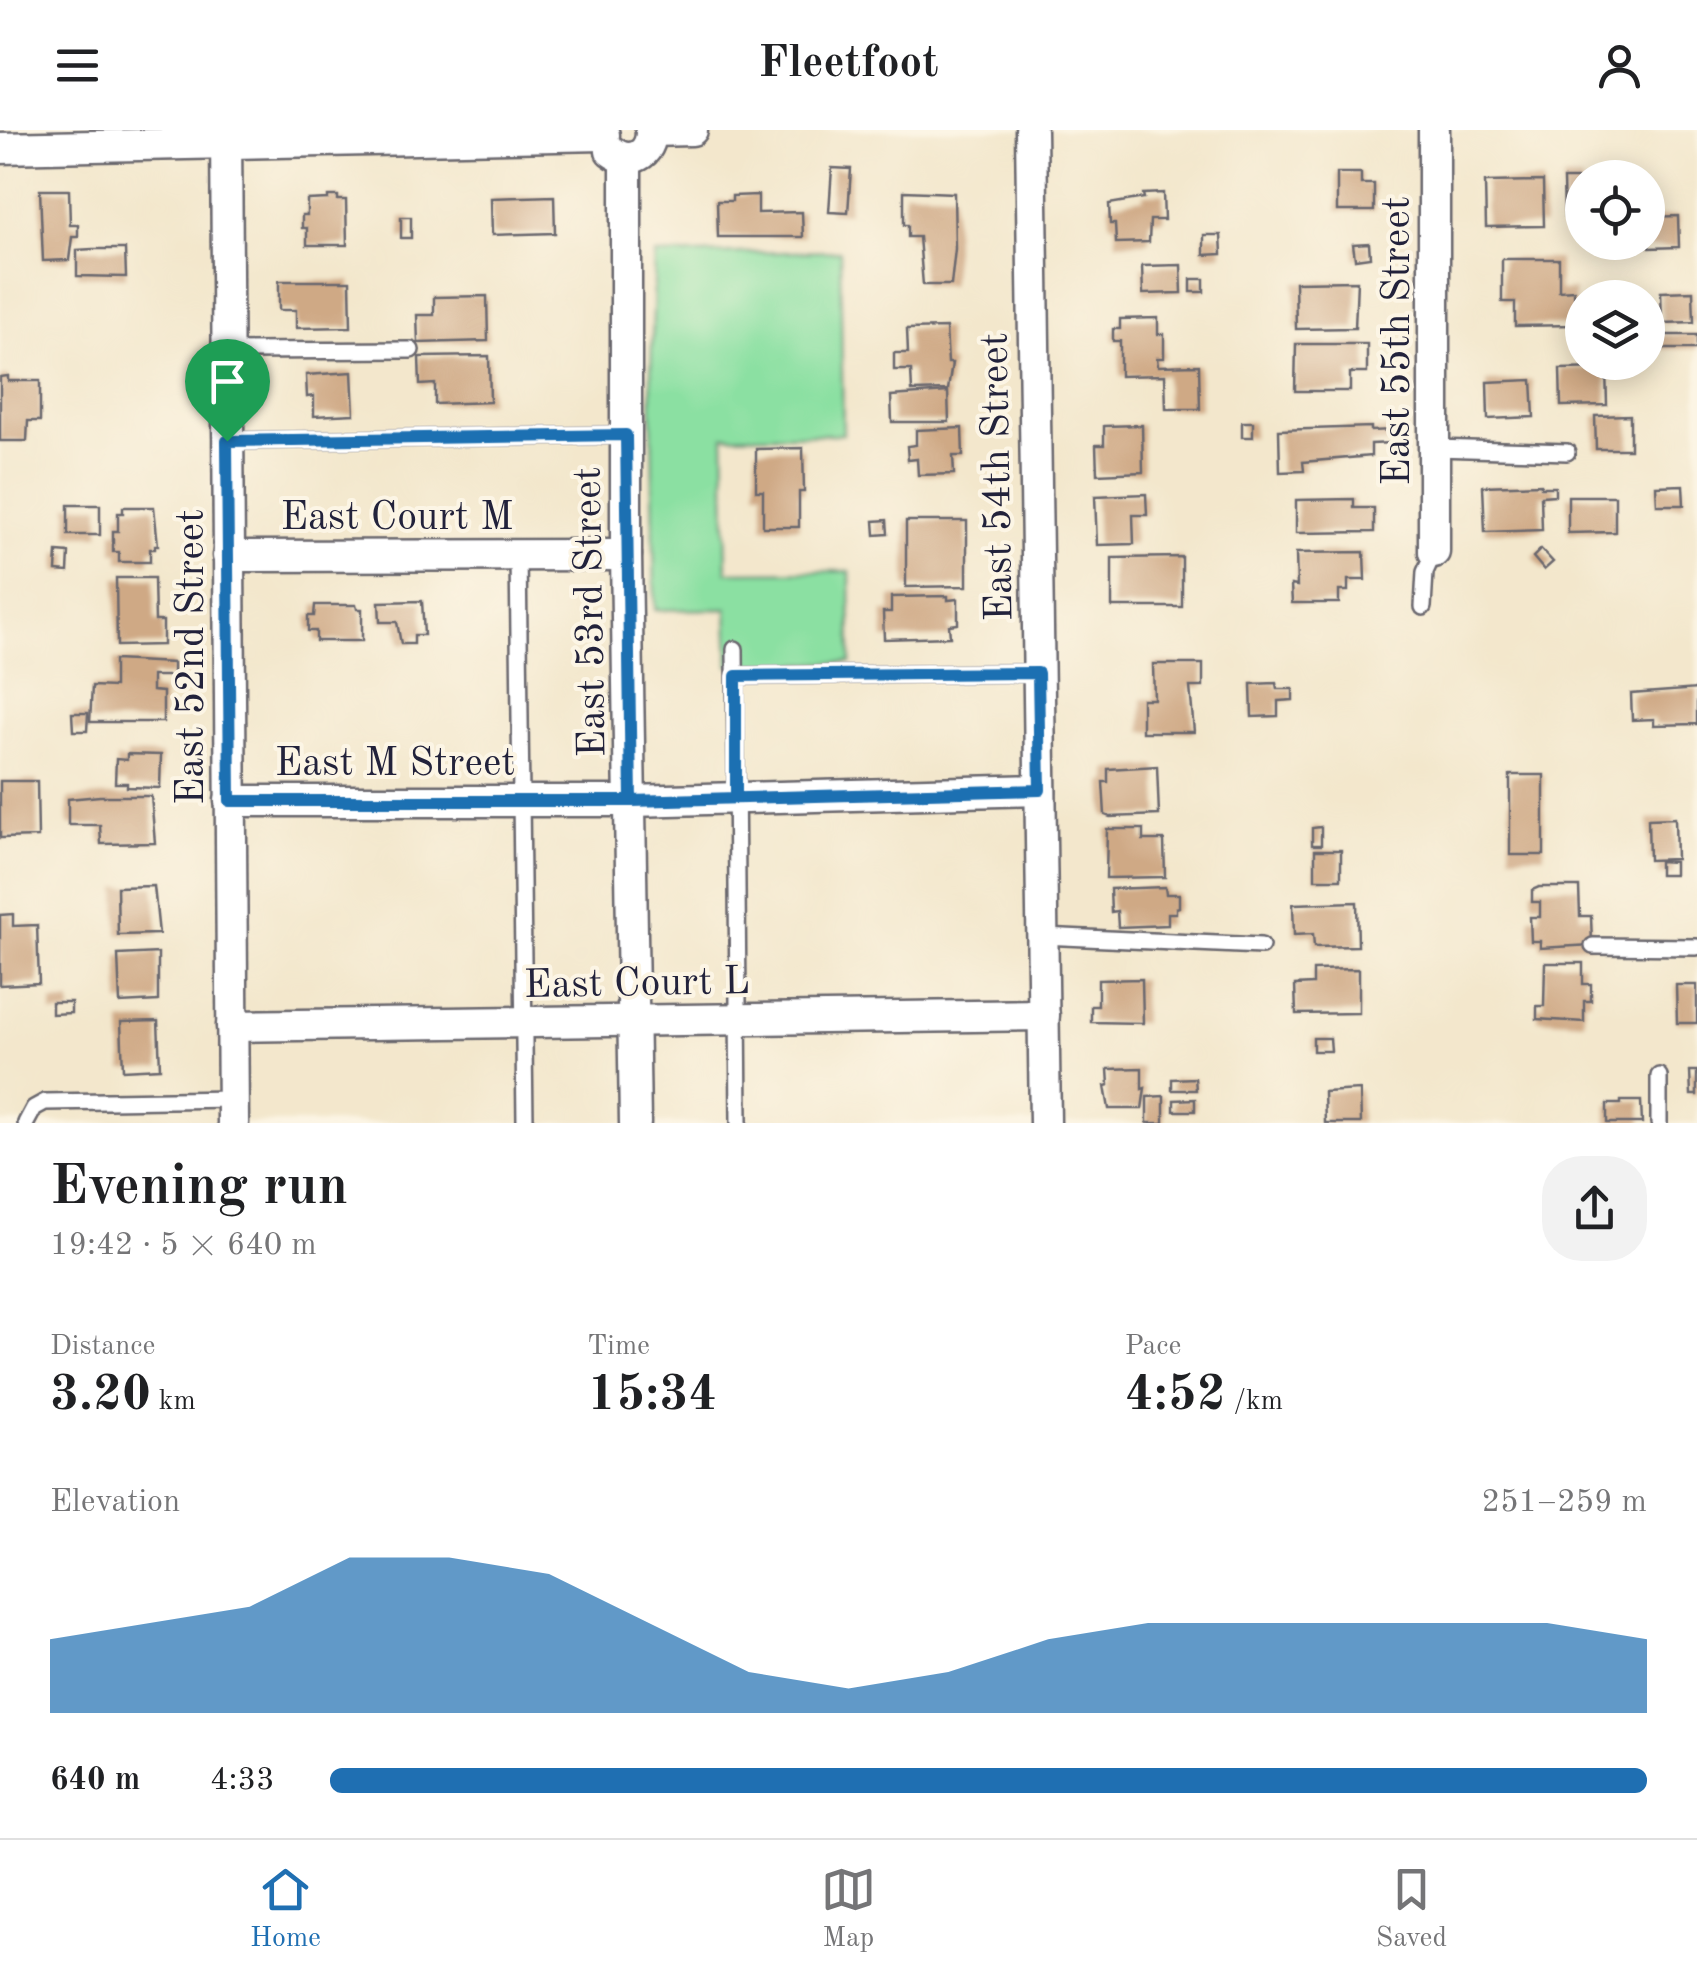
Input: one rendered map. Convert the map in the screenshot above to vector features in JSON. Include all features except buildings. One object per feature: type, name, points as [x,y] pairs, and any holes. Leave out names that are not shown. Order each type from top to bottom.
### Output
[{"type":"street","points":[[0,148],[226,138],[605,133],[608,149],[626,159],[645,152],[651,131],[692,130]]},
{"type":"street","name":"East 54th Street","points":[[1031,130],[1045,1123]]},
{"type":"street","name":"East 55th Street","points":[[1434,130],[1434,552]]},
{"type":"street","name":"East 52nd Street","points":[[226,138],[233,1111]]},
{"type":"street","name":"East 53rd Street","points":[[626,159],[626,554],[635,1123]]},
{"type":"street","name":"East Court M","points":[[228,556],[626,554]]},
{"type":"street","name":"East M Street","points":[[230,801],[631,801],[1040,790]]},
{"type":"street","name":"East Court L","points":[[232,1026],[1044,1014]]},
{"type":"lane","points":[[227,351],[411,350]]},
{"type":"lane","points":[[227,441],[626,435]]},
{"type":"lane","points":[[1435,448],[1567,452]]},
{"type":"lane","points":[[1423,606],[1425,572],[1434,552]]},
{"type":"lane","points":[[518,555],[525,1123]]},
{"type":"lane","points":[[735,649],[740,1123]]},
{"type":"lane","points":[[736,676],[1038,673]]},
{"type":"lane","points":[[1042,936],[1261,946]]},
{"type":"lane","points":[[1593,946],[1697,947]]},
{"type":"lane","points":[[1659,1123],[1660,1076]]},
{"type":"lane","points":[[26,1123],[34,1108],[45,1102],[233,1111]]},
{"type":"green space","points":[[840,251],[843,434],[724,436],[727,572],[850,571],[851,662],[729,666],[727,609],[655,610],[651,370],[655,255]]},
{"type":"route","points":[[227,441],[230,801],[631,801],[1040,790],[1038,673],[736,676],[736,798],[631,801],[626,435],[227,441]]}]
